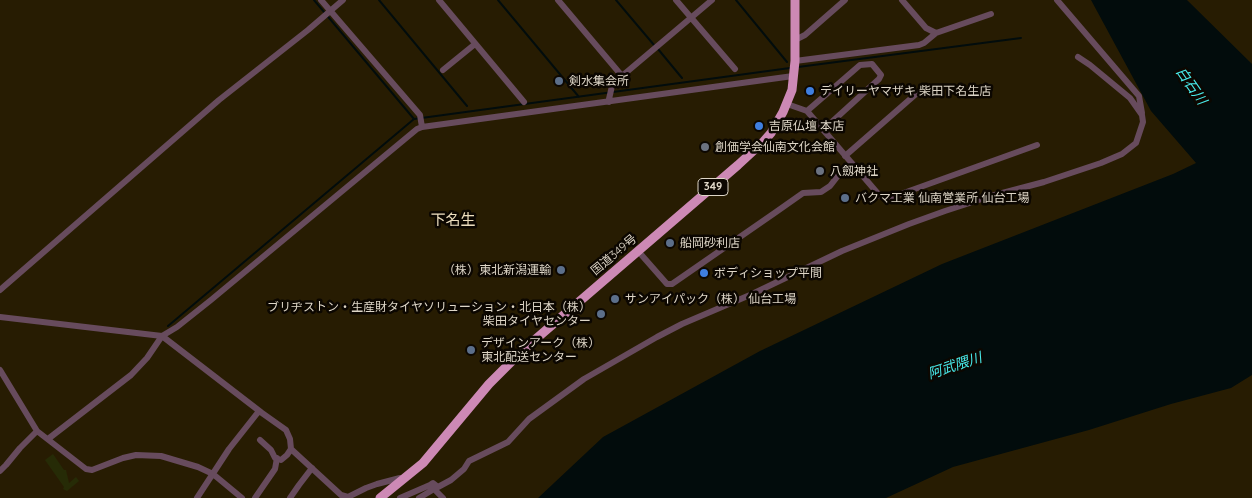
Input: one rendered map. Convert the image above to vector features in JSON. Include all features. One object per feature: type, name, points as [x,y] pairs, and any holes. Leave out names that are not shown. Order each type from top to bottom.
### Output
[{"type":"highway","name":"国道349号","points":[[380,498],[405,479],[429,456],[474,401],[509,363],[764,141],[780,119],[792,90],[795,0]]},
{"type":"street","points":[[321,0],[328,13],[420,115],[422,125]]},
{"type":"street","points":[[0,290],[218,100],[308,30],[342,0]]},
{"type":"street","points":[[439,0],[524,102]]},
{"type":"street","points":[[558,0],[622,76]]},
{"type":"street","points":[[676,0],[735,69]]},
{"type":"street","points":[[609,100],[612,86],[622,76],[712,0]]},
{"type":"street","points":[[795,40],[805,35],[845,0]]},
{"type":"street","points":[[902,0],[926,28],[936,33]]},
{"type":"street","points":[[1057,0],[1139,96],[1143,122]]},
{"type":"street","points":[[48,439],[131,375],[147,358],[162,336],[212,300],[422,125],[716,86],[919,45],[936,33],[991,14]]},
{"type":"street","points":[[443,70],[475,44]]},
{"type":"street","points":[[400,498],[432,487],[433,484],[438,487],[450,480],[464,469],[469,461],[508,442],[529,419],[584,379],[682,324],[750,295],[842,251],[909,224],[973,202],[1044,182],[1122,154],[1136,143],[1143,122],[1142,115],[1130,98],[1078,57]]},
{"type":"street","points":[[807,112],[860,65],[872,64],[881,75],[879,80],[824,130]]},
{"type":"street","points":[[845,156],[924,87]]},
{"type":"street","points":[[787,104],[807,112],[880,196],[887,199],[1037,145]]},
{"type":"street","points":[[638,251],[666,284],[672,284],[803,193],[821,192],[830,186],[852,164]]},
{"type":"street","points":[[0,316],[162,336],[286,430],[290,439],[291,449],[281,460],[275,458],[271,450],[260,440]]},
{"type":"street","points":[[0,370],[37,431],[88,470],[123,458],[143,454],[161,456],[176,459],[213,474],[242,498]]},
{"type":"street","points":[[197,498],[229,449],[259,411]]},
{"type":"street","points":[[0,471],[37,431]]},
{"type":"street","points":[[291,449],[341,494],[348,497],[377,484],[400,478],[405,479]]},
{"type":"street","points":[[255,498],[275,470],[277,458]]},
{"type":"street","points":[[290,498],[312,468]]},
{"type":"street","points":[[419,498],[432,487]]},
{"type":"street","points":[[432,487],[443,498]]},
{"type":"green space","points":[[53,454],[64,470],[66,470],[69,483],[76,477],[79,481],[67,491],[63,489],[64,487],[45,460]]},
{"type":"water","points":[[1091,0],[1187,0],[1252,64],[1252,375],[1231,388],[1171,404],[1089,430],[953,467],[886,498],[538,498],[603,437],[760,351],[942,264],[1173,174],[1196,163],[1151,111]]},
{"type":"waterway","points":[[314,0],[414,119]]},
{"type":"waterway","points":[[379,0],[467,106]]},
{"type":"waterway","points":[[498,0],[579,97]]},
{"type":"waterway","points":[[616,0],[654,45]]},
{"type":"waterway","points":[[736,0],[787,62]]},
{"type":"waterway","points":[[798,67],[1021,38]]},
{"type":"waterway","points":[[658,49],[682,78]]},
{"type":"waterway","points":[[168,326],[414,119],[790,68]]},
{"type":"place","name":"剣水集会所","points":[[559,81]]},
{"type":"place","name":"デイリーヤマザキ 柴田下名生店","points":[[810,91]]},
{"type":"place","name":"吉原仏壇 本店","points":[[759,126]]},
{"type":"place","name":"創価学会仙南文化会館","points":[[705,147]]},
{"type":"place","name":"八劔神社","points":[[820,171]]},
{"type":"place","name":"バクマ工業 仙南営業所 仙台工場","points":[[845,198]]},
{"type":"place","name":"船岡砂利店","points":[[670,243]]},
{"type":"place","name":"（株）東北新潟運輸","points":[[561,270]]},
{"type":"place","name":"ボディショップ平間","points":[[704,273]]},
{"type":"place","name":"サンアイパック（株） 仙台工場","points":[[615,299]]},
{"type":"place","name":"ブリヂストン・生産財タイヤソリューション・北日本（株） 柴田タイヤセンター","points":[[601,314]]},
{"type":"place","name":"デザインアーク（株） 東北配送センター","points":[[471,350]]},
{"type":"district","name":"下名生","points":[[453,220]]},
{"type":"water label","name":"白石川","points":[[1191,86]]},
{"type":"water label","name":"阿武隈川","points":[[955,366]]}]
